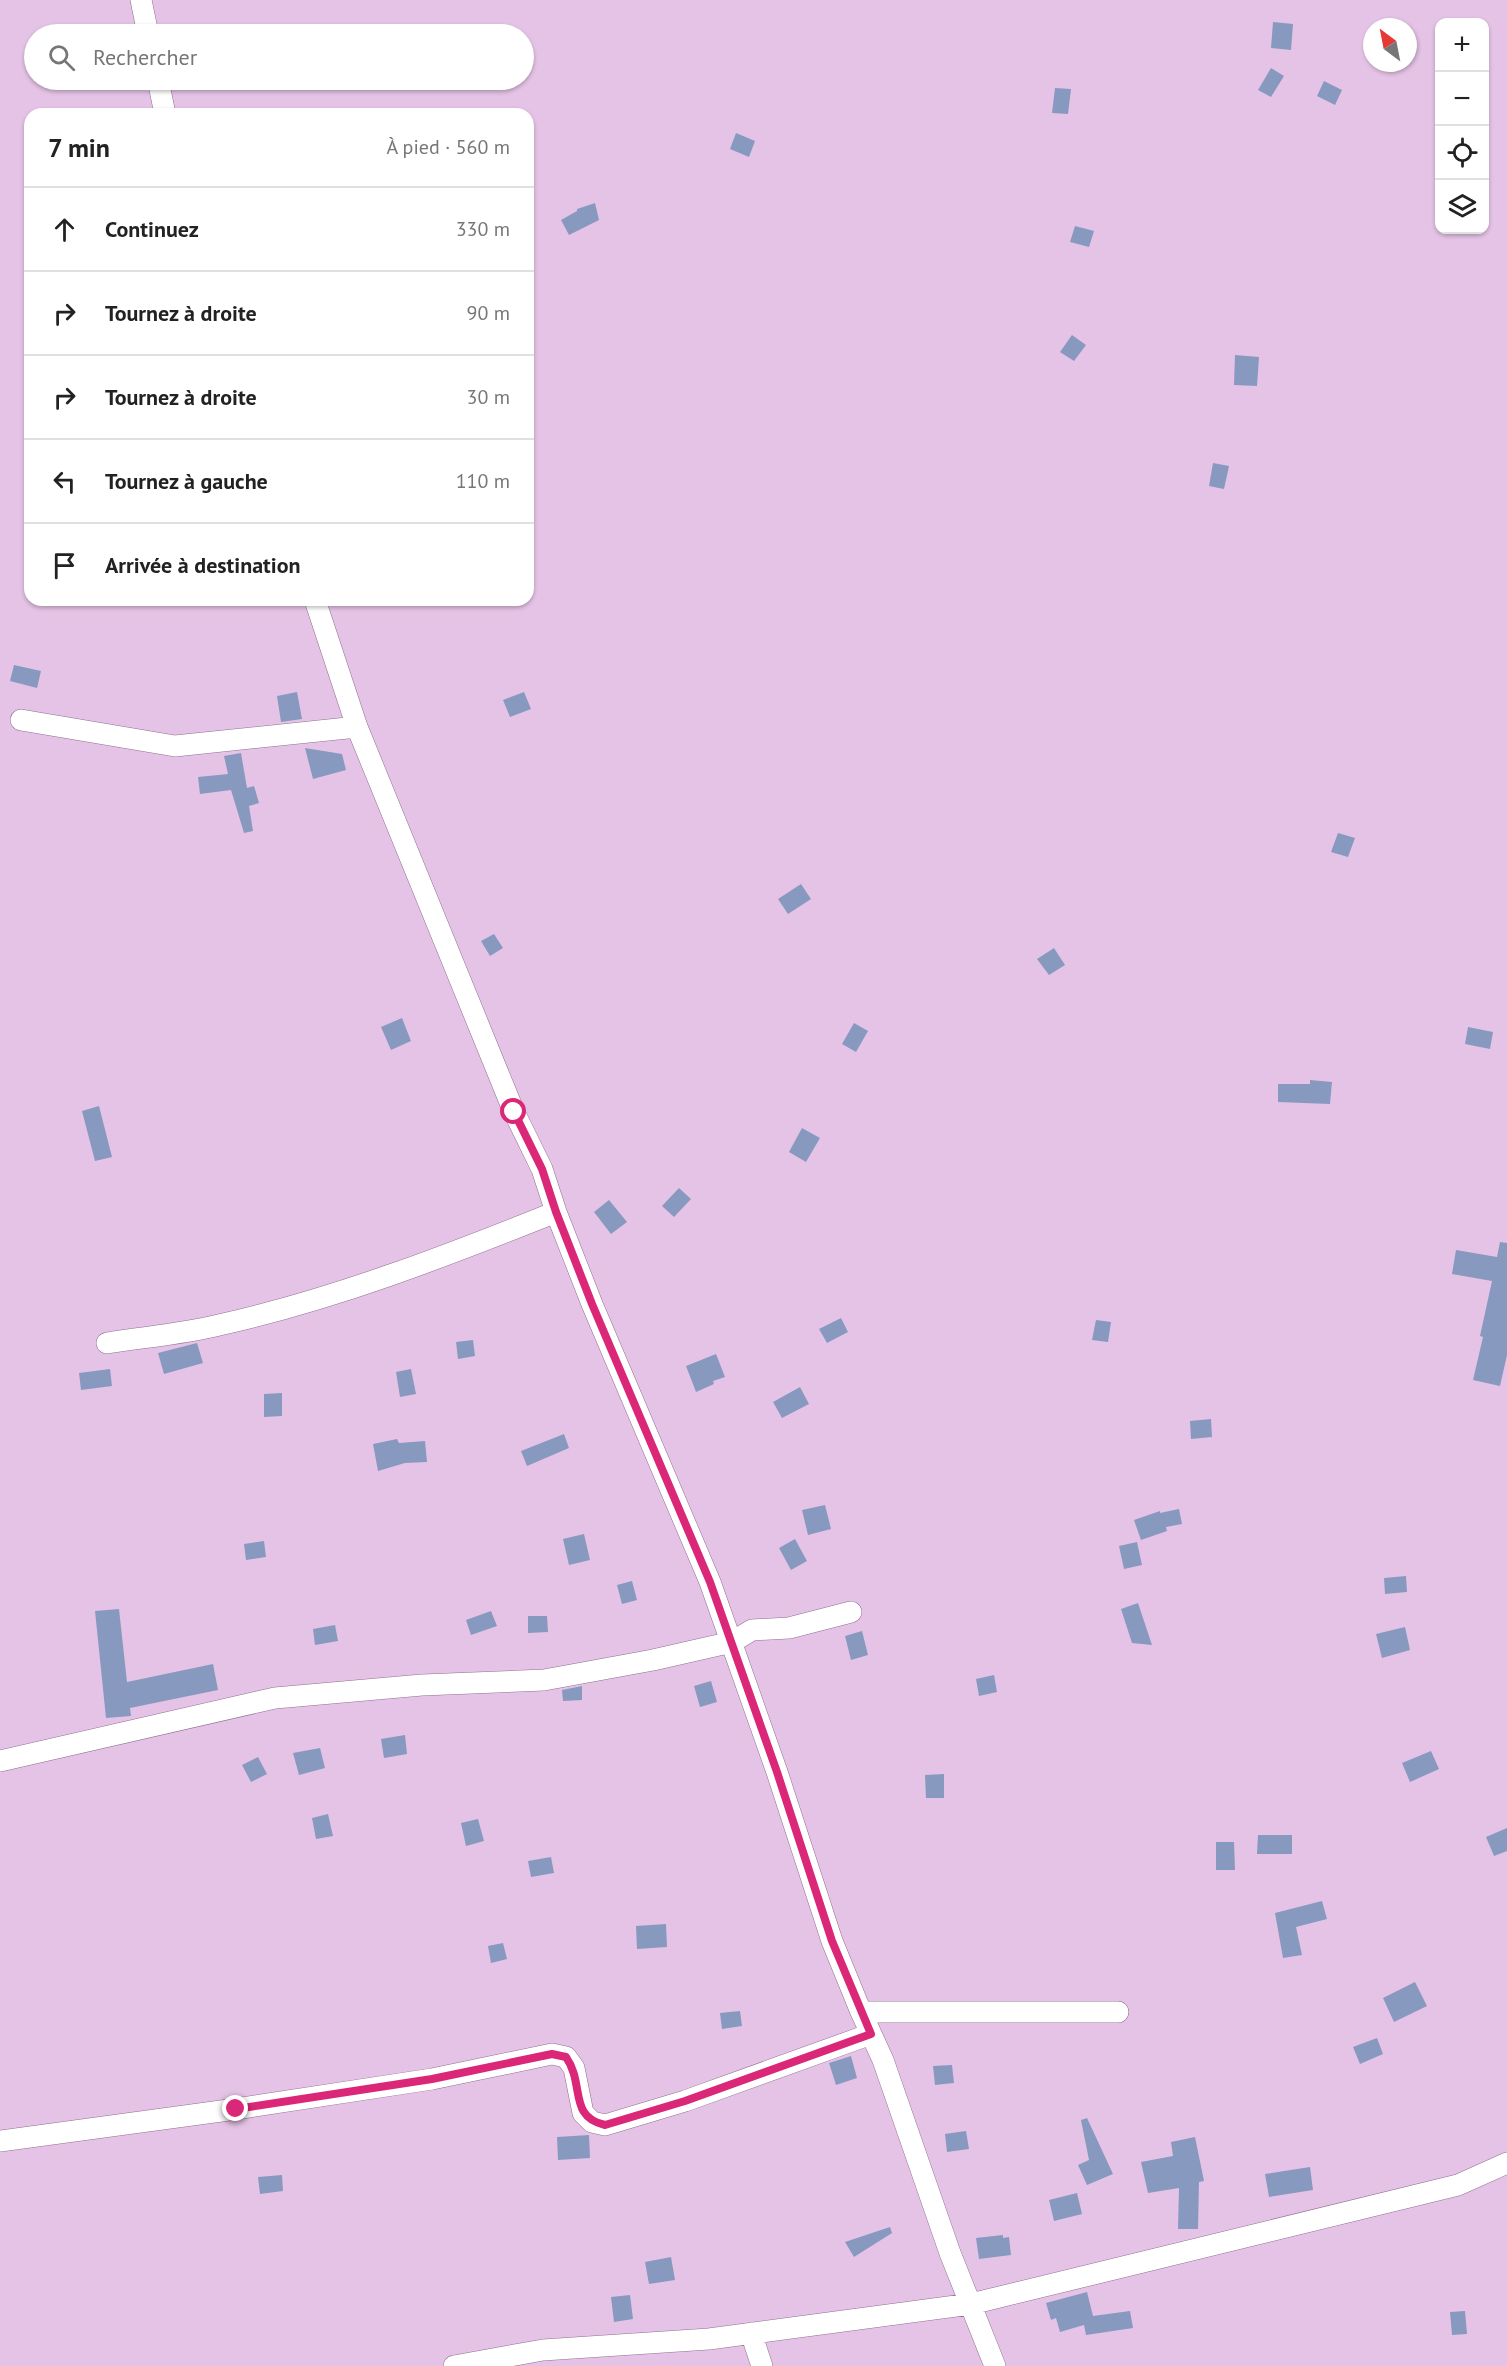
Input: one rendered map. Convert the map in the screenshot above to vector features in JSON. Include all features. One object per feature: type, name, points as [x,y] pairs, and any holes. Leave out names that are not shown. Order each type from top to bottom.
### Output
[{"type":"street","points":[[141,0],[146,24]]},
{"type":"street","points":[[160,90],[164,108]]},
{"type":"street","points":[[317,606],[357,727],[514,1112],[542,1169],[556,1212],[592,1304],[710,1582],[832,1941],[883,2060],[950,2253],[995,2366]]},
{"type":"street","points":[[21,720],[175,746],[357,727]]},
{"type":"street","points":[[107,1343],[218,1326],[321,1298],[441,1258],[556,1212]]},
{"type":"street","points":[[0,1761],[275,1698],[422,1685],[544,1680],[654,1660],[732,1642],[752,1630],[789,1628],[851,1612]]},
{"type":"street","points":[[861,2012],[1119,2012]]},
{"type":"street","points":[[0,2141],[432,2079],[552,2054],[566,2057],[573,2068],[583,2113],[592,2122],[605,2125],[685,2101],[871,2034]]},
{"type":"street","points":[[454,2366],[543,2350],[709,2339],[971,2304],[1458,2185],[1507,2163]]},
{"type":"street","points":[[752,2333],[762,2366]]},
{"type":"building","points":[[1273,22],[1293,24],[1291,50],[1271,48]]},
{"type":"building","points":[[1271,68],[1284,76],[1271,97],[1258,90]]},
{"type":"building","points":[[1324,81],[1342,90],[1335,105],[1317,96]]},
{"type":"building","points":[[1055,88],[1071,89],[1068,114],[1052,113]]},
{"type":"building","points":[[736,133],[755,141],[749,157],[730,149]]},
{"type":"building","points":[[595,203],[599,220],[569,235],[561,220],[577,209]]},
{"type":"building","points":[[1075,226],[1094,231],[1089,247],[1070,242]]},
{"type":"building","points":[[1072,335],[1086,345],[1074,361],[1060,352]]},
{"type":"building","points":[[1235,355],[1259,357],[1257,386],[1234,385]]},
{"type":"building","points":[[1213,463],[1229,466],[1224,489],[1209,486]]},
{"type":"building","points":[[14,665],[41,671],[37,688],[10,681]]},
{"type":"building","points":[[297,692],[302,719],[281,722],[277,696]]},
{"type":"building","points":[[524,692],[531,709],[510,717],[503,700]]},
{"type":"building","points":[[305,748],[342,754],[346,770],[313,779]]},
{"type":"building","points":[[241,753],[247,788],[254,786],[259,803],[249,806],[253,831],[244,833],[231,790],[200,794],[198,777],[228,774],[224,756]]},
{"type":"building","points":[[1338,833],[1355,838],[1348,857],[1331,852]]},
{"type":"building","points":[[801,884],[811,899],[788,914],[778,899]]},
{"type":"building","points":[[494,934],[503,948],[490,956],[481,941]]},
{"type":"building","points":[[1054,948],[1065,965],[1049,975],[1037,959]]},
{"type":"building","points":[[402,1018],[411,1041],[391,1050],[381,1027]]},
{"type":"building","points":[[854,1023],[868,1031],[856,1052],[842,1044]]},
{"type":"building","points":[[1468,1027],[1493,1032],[1490,1049],[1465,1044]]},
{"type":"building","points":[[1310,1080],[1332,1082],[1330,1104],[1278,1102],[1278,1084],[1310,1084]]},
{"type":"building","points":[[99,1106],[112,1157],[95,1161],[82,1111]]},
{"type":"building","points":[[802,1128],[820,1138],[806,1162],[789,1152]]},
{"type":"building","points":[[679,1188],[691,1199],[674,1217],[662,1206]]},
{"type":"building","points":[[609,1200],[627,1222],[611,1234],[594,1212]]},
{"type":"building","points":[[1500,1242],[1507,1243],[1507,1355],[1500,1386],[1473,1380],[1492,1281],[1452,1274],[1456,1250],[1497,1257]]},
{"type":"building","points":[[841,1318],[848,1332],[827,1343],[819,1329]]},
{"type":"building","points":[[1096,1320],[1111,1322],[1108,1342],[1092,1340]]},
{"type":"building","points":[[473,1340],[475,1356],[458,1359],[456,1342]]},
{"type":"building","points":[[197,1343],[203,1363],[164,1374],[158,1353]]},
{"type":"building","points":[[716,1354],[725,1377],[713,1381],[714,1384],[696,1392],[686,1366]]},
{"type":"building","points":[[110,1369],[112,1386],[81,1390],[79,1373]]},
{"type":"building","points":[[411,1369],[416,1394],[400,1397],[396,1372]]},
{"type":"building","points":[[800,1387],[809,1404],[782,1418],[773,1402]]},
{"type":"building","points":[[282,1393],[282,1416],[264,1417],[264,1394]]},
{"type":"building","points":[[1211,1419],[1212,1437],[1191,1439],[1190,1421]]},
{"type":"building","points":[[564,1434],[569,1448],[527,1466],[521,1451]]},
{"type":"building","points":[[397,1439],[399,1443],[425,1441],[427,1462],[405,1463],[378,1471],[373,1444]]},
{"type":"building","points":[[825,1505],[831,1529],[808,1535],[802,1510]]},
{"type":"building","points":[[1179,1509],[1182,1524],[1166,1527],[1167,1531],[1141,1540],[1134,1520],[1160,1511],[1160,1513]]},
{"type":"building","points":[[584,1534],[590,1560],[569,1565],[563,1539]]},
{"type":"building","points":[[795,1539],[807,1561],[791,1570],[779,1548]]},
{"type":"building","points":[[264,1541],[266,1557],[246,1560],[244,1544]]},
{"type":"building","points":[[1137,1542],[1142,1565],[1124,1569],[1119,1546]]},
{"type":"building","points":[[1406,1576],[1407,1592],[1385,1594],[1384,1578]]},
{"type":"building","points":[[632,1581],[637,1600],[622,1604],[617,1585]]},
{"type":"building","points":[[1138,1603],[1152,1645],[1132,1643],[1121,1609]]},
{"type":"building","points":[[119,1609],[127,1682],[213,1664],[218,1690],[130,1708],[131,1716],[106,1718],[95,1611]]},
{"type":"building","points":[[491,1611],[497,1626],[471,1635],[466,1620]]},
{"type":"building","points":[[528,1616],[547,1616],[548,1632],[528,1633]]},
{"type":"building","points":[[335,1625],[338,1641],[315,1645],[313,1629]]},
{"type":"building","points":[[1405,1627],[1410,1650],[1382,1658],[1376,1634]]},
{"type":"building","points":[[862,1631],[868,1655],[851,1660],[845,1636]]},
{"type":"building","points":[[994,1675],[997,1692],[979,1696],[976,1679]]},
{"type":"building","points":[[711,1681],[717,1702],[700,1707],[694,1686]]},
{"type":"building","points":[[582,1686],[582,1700],[563,1701],[562,1690]]},
{"type":"building","points":[[405,1735],[407,1754],[384,1758],[381,1739]]},
{"type":"building","points":[[320,1748],[325,1768],[299,1775],[293,1753]]},
{"type":"building","points":[[1431,1751],[1439,1769],[1410,1782],[1402,1763]]},
{"type":"building","points":[[258,1757],[267,1774],[251,1782],[242,1765]]},
{"type":"building","points":[[944,1774],[944,1798],[926,1798],[925,1775]]},
{"type":"building","points":[[328,1814],[333,1836],[316,1839],[312,1818]]},
{"type":"building","points":[[478,1819],[484,1841],[466,1846],[461,1823]]},
{"type":"building","points":[[1507,1828],[1507,1851],[1494,1856],[1486,1837]]},
{"type":"building","points":[[1258,1835],[1292,1835],[1292,1854],[1257,1854]]},
{"type":"building","points":[[1216,1842],[1234,1842],[1235,1870],[1216,1870]]},
{"type":"building","points":[[551,1857],[554,1873],[531,1877],[528,1861]]},
{"type":"building","points":[[1322,1901],[1327,1919],[1296,1927],[1302,1955],[1283,1958],[1275,1913]]},
{"type":"building","points":[[666,1924],[667,1947],[637,1949],[636,1926]]},
{"type":"building","points":[[503,1943],[507,1959],[491,1963],[488,1946]]},
{"type":"building","points":[[1415,1982],[1427,2006],[1394,2022],[1383,1998]]},
{"type":"building","points":[[740,2011],[742,2026],[722,2029],[720,2013]]},
{"type":"building","points":[[1377,2038],[1383,2054],[1360,2064],[1353,2047]]},
{"type":"building","points":[[851,2056],[857,2078],[836,2085],[829,2063]]},
{"type":"building","points":[[952,2065],[954,2083],[935,2085],[933,2066]]},
{"type":"building","points":[[1087,2118],[1113,2174],[1087,2185],[1078,2165],[1089,2160],[1081,2120]]},
{"type":"building","points":[[966,2131],[969,2149],[947,2152],[945,2134]]},
{"type":"building","points":[[589,2135],[590,2158],[558,2160],[557,2137]]},
{"type":"building","points":[[1195,2137],[1204,2181],[1199,2182],[1198,2229],[1178,2229],[1179,2188],[1148,2193],[1141,2162],[1173,2156],[1171,2142]]},
{"type":"building","points":[[1310,2167],[1313,2190],[1269,2197],[1265,2174]]},
{"type":"building","points":[[282,2175],[283,2191],[260,2194],[258,2177]]},
{"type":"building","points":[[1077,2193],[1082,2214],[1054,2221],[1049,2200]]},
{"type":"building","points":[[890,2227],[892,2233],[854,2257],[845,2242]]},
{"type":"building","points":[[1003,2235],[1003,2238],[1009,2237],[1011,2255],[979,2259],[976,2238]]},
{"type":"building","points":[[671,2257],[675,2280],[649,2284],[645,2262]]},
{"type":"building","points":[[1087,2292],[1093,2316],[1130,2311],[1133,2328],[1086,2335],[1084,2325],[1060,2332],[1056,2318],[1051,2320],[1046,2303]]},
{"type":"building","points":[[630,2295],[633,2319],[614,2322],[611,2297]]},
{"type":"building","points":[[1465,2311],[1467,2334],[1452,2335],[1450,2312]]},
{"type":"route","points":[[236,2109],[432,2079],[552,2054],[566,2057],[573,2068],[583,2113],[592,2122],[605,2125],[685,2101],[871,2034],[832,1941],[777,1772],[710,1582],[592,1304],[556,1212],[542,1169],[514,1112]]}]
